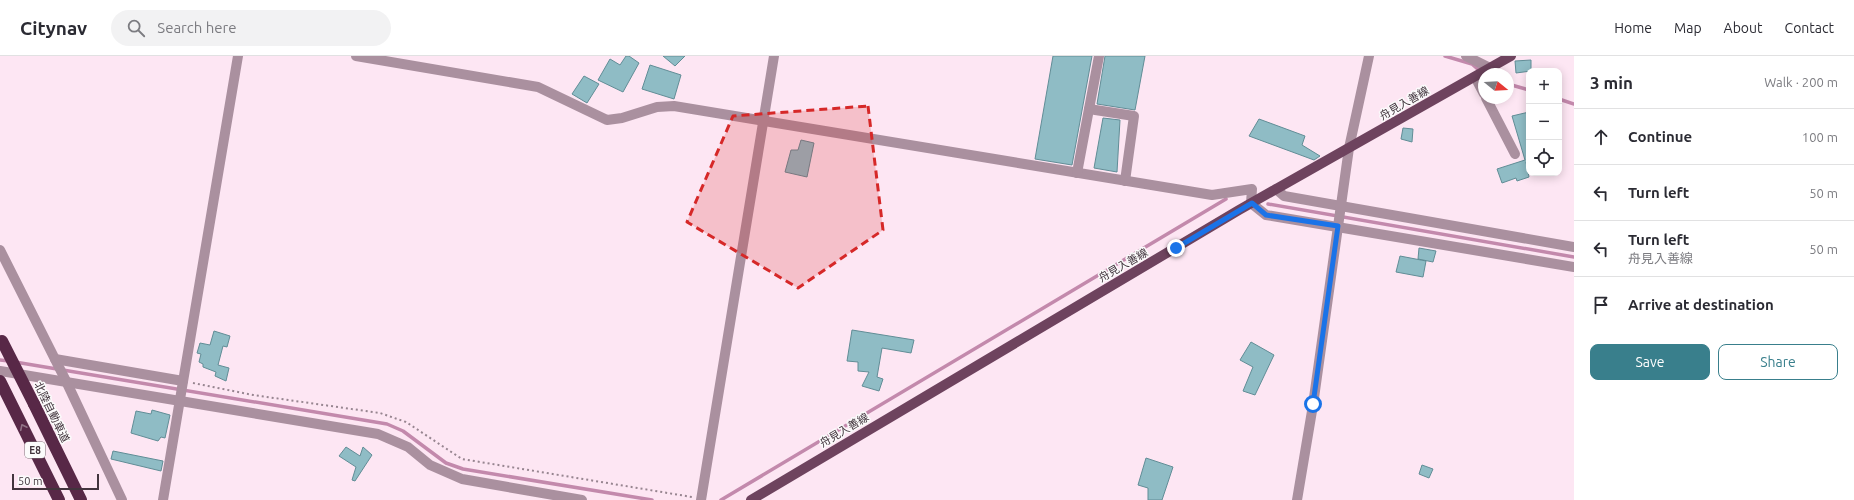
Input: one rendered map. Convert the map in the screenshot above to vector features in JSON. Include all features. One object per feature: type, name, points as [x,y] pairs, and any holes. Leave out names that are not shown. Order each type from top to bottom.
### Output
[{"type":"highway","name":"北陸自動車道","points":[[1,338],[81,500]]},
{"type":"highway","name":"E8","points":[[0,381],[59,500]]},
{"type":"main road","name":"舟見入善線","points":[[1490,68],[1511,56]]},
{"type":"main road","name":"舟見入善線","points":[[750,500],[1048,322],[1276,189],[1478,75]]},
{"type":"street","points":[[163,500],[238,56]]},
{"type":"street","points":[[356,56],[538,87],[607,120],[622,118],[656,107],[674,106],[1212,195],[1252,189],[1252,203],[1266,215],[1338,225],[1574,267]]},
{"type":"street","points":[[701,499],[774,56]]},
{"type":"street","points":[[1077,173],[1099,56]]},
{"type":"street","points":[[1297,500],[1313,404],[1349,148],[1369,56]]},
{"type":"street","points":[[1466,56],[1490,68]]},
{"type":"street","points":[[1475,77],[1478,83]]},
{"type":"street","points":[[1489,104],[1515,154]]},
{"type":"street","points":[[1089,109],[1134,116],[1125,180]]},
{"type":"street","points":[[1276,189],[1284,196],[1341,209],[1574,247]]},
{"type":"street","points":[[0,250],[66,381],[122,500]]},
{"type":"street","points":[[55,359],[184,381]]},
{"type":"street","points":[[0,371],[378,434],[408,447],[430,465],[462,479],[582,500]]},
{"type":"path","points":[[184,381],[253,394],[380,413],[406,422],[462,459],[701,499]]},
{"type":"highlighted area","points":[[868,106],[883,230],[798,288],[687,222],[733,116]]},
{"type":"building","points":[[626,56],[629,56],[639,63],[623,92],[598,80],[610,59],[620,65]]},
{"type":"building","points":[[663,56],[685,56],[675,66]]},
{"type":"building","points":[[1053,56],[1092,56],[1072,165],[1035,159]]},
{"type":"building","points":[[1105,56],[1145,56],[1135,110],[1097,104]]},
{"type":"building","points":[[1531,60],[1531,68],[1526,68],[1526,72],[1516,73],[1515,61]]},
{"type":"building","points":[[650,65],[681,75],[674,99],[642,89]]},
{"type":"building","points":[[584,76],[599,84],[587,103],[572,94]]},
{"type":"building","points":[[1526,113],[1526,176],[1529,177],[1517,181],[1516,178],[1502,183],[1497,169],[1525,160],[1512,116]]},
{"type":"building","points":[[1103,118],[1120,120],[1117,172],[1094,168]]},
{"type":"building","points":[[1259,119],[1305,136],[1302,145],[1320,156],[1314,160],[1249,136]]},
{"type":"building","points":[[1403,128],[1413,129],[1412,142],[1401,139]]},
{"type":"building","points":[[801,140],[814,143],[807,177],[785,172],[791,150],[798,150]]},
{"type":"building","points":[[1419,248],[1436,251],[1433,262],[1418,259]]},
{"type":"building","points":[[1400,256],[1426,261],[1423,277],[1396,272]]},
{"type":"building","points":[[852,330],[914,340],[911,353],[882,348],[877,377],[883,379],[879,391],[862,386],[869,372],[858,371],[858,362],[847,361]]},
{"type":"building","points":[[214,331],[230,336],[227,347],[223,346],[218,365],[229,368],[226,381],[215,376],[216,372],[203,367],[203,364],[199,362],[201,354],[197,353],[200,343],[210,345]]},
{"type":"building","points":[[1251,342],[1274,355],[1255,395],[1243,391],[1253,367],[1240,360]]},
{"type":"building","points":[[152,410],[170,415],[165,438],[161,437],[158,441],[131,433],[136,411],[151,414]]},
{"type":"building","points":[[346,447],[360,456],[363,447],[372,455],[355,481],[352,480],[356,467],[339,456]]},
{"type":"building","points":[[113,451],[163,461],[161,471],[111,459]]},
{"type":"building","points":[[1146,458],[1173,467],[1162,500],[1148,500],[1148,488],[1138,485]]},
{"type":"building","points":[[1422,465],[1433,469],[1429,478],[1419,474]]},
{"type":"waterway","points":[[1445,56],[1472,64],[1478,69]]},
{"type":"waterway","points":[[1514,86],[1526,89]]},
{"type":"waterway","points":[[1562,100],[1574,104]]},
{"type":"waterway","points":[[721,500],[1226,199]]},
{"type":"waterway","points":[[1268,204],[1574,257]]},
{"type":"waterway","points":[[0,360],[9,361]]},
{"type":"waterway","points":[[15,362],[387,424],[403,431],[446,463],[463,469],[652,500]]},
{"type":"route","points":[[1176,248],[1252,203],[1266,215],[1338,226],[1313,404]]}]
